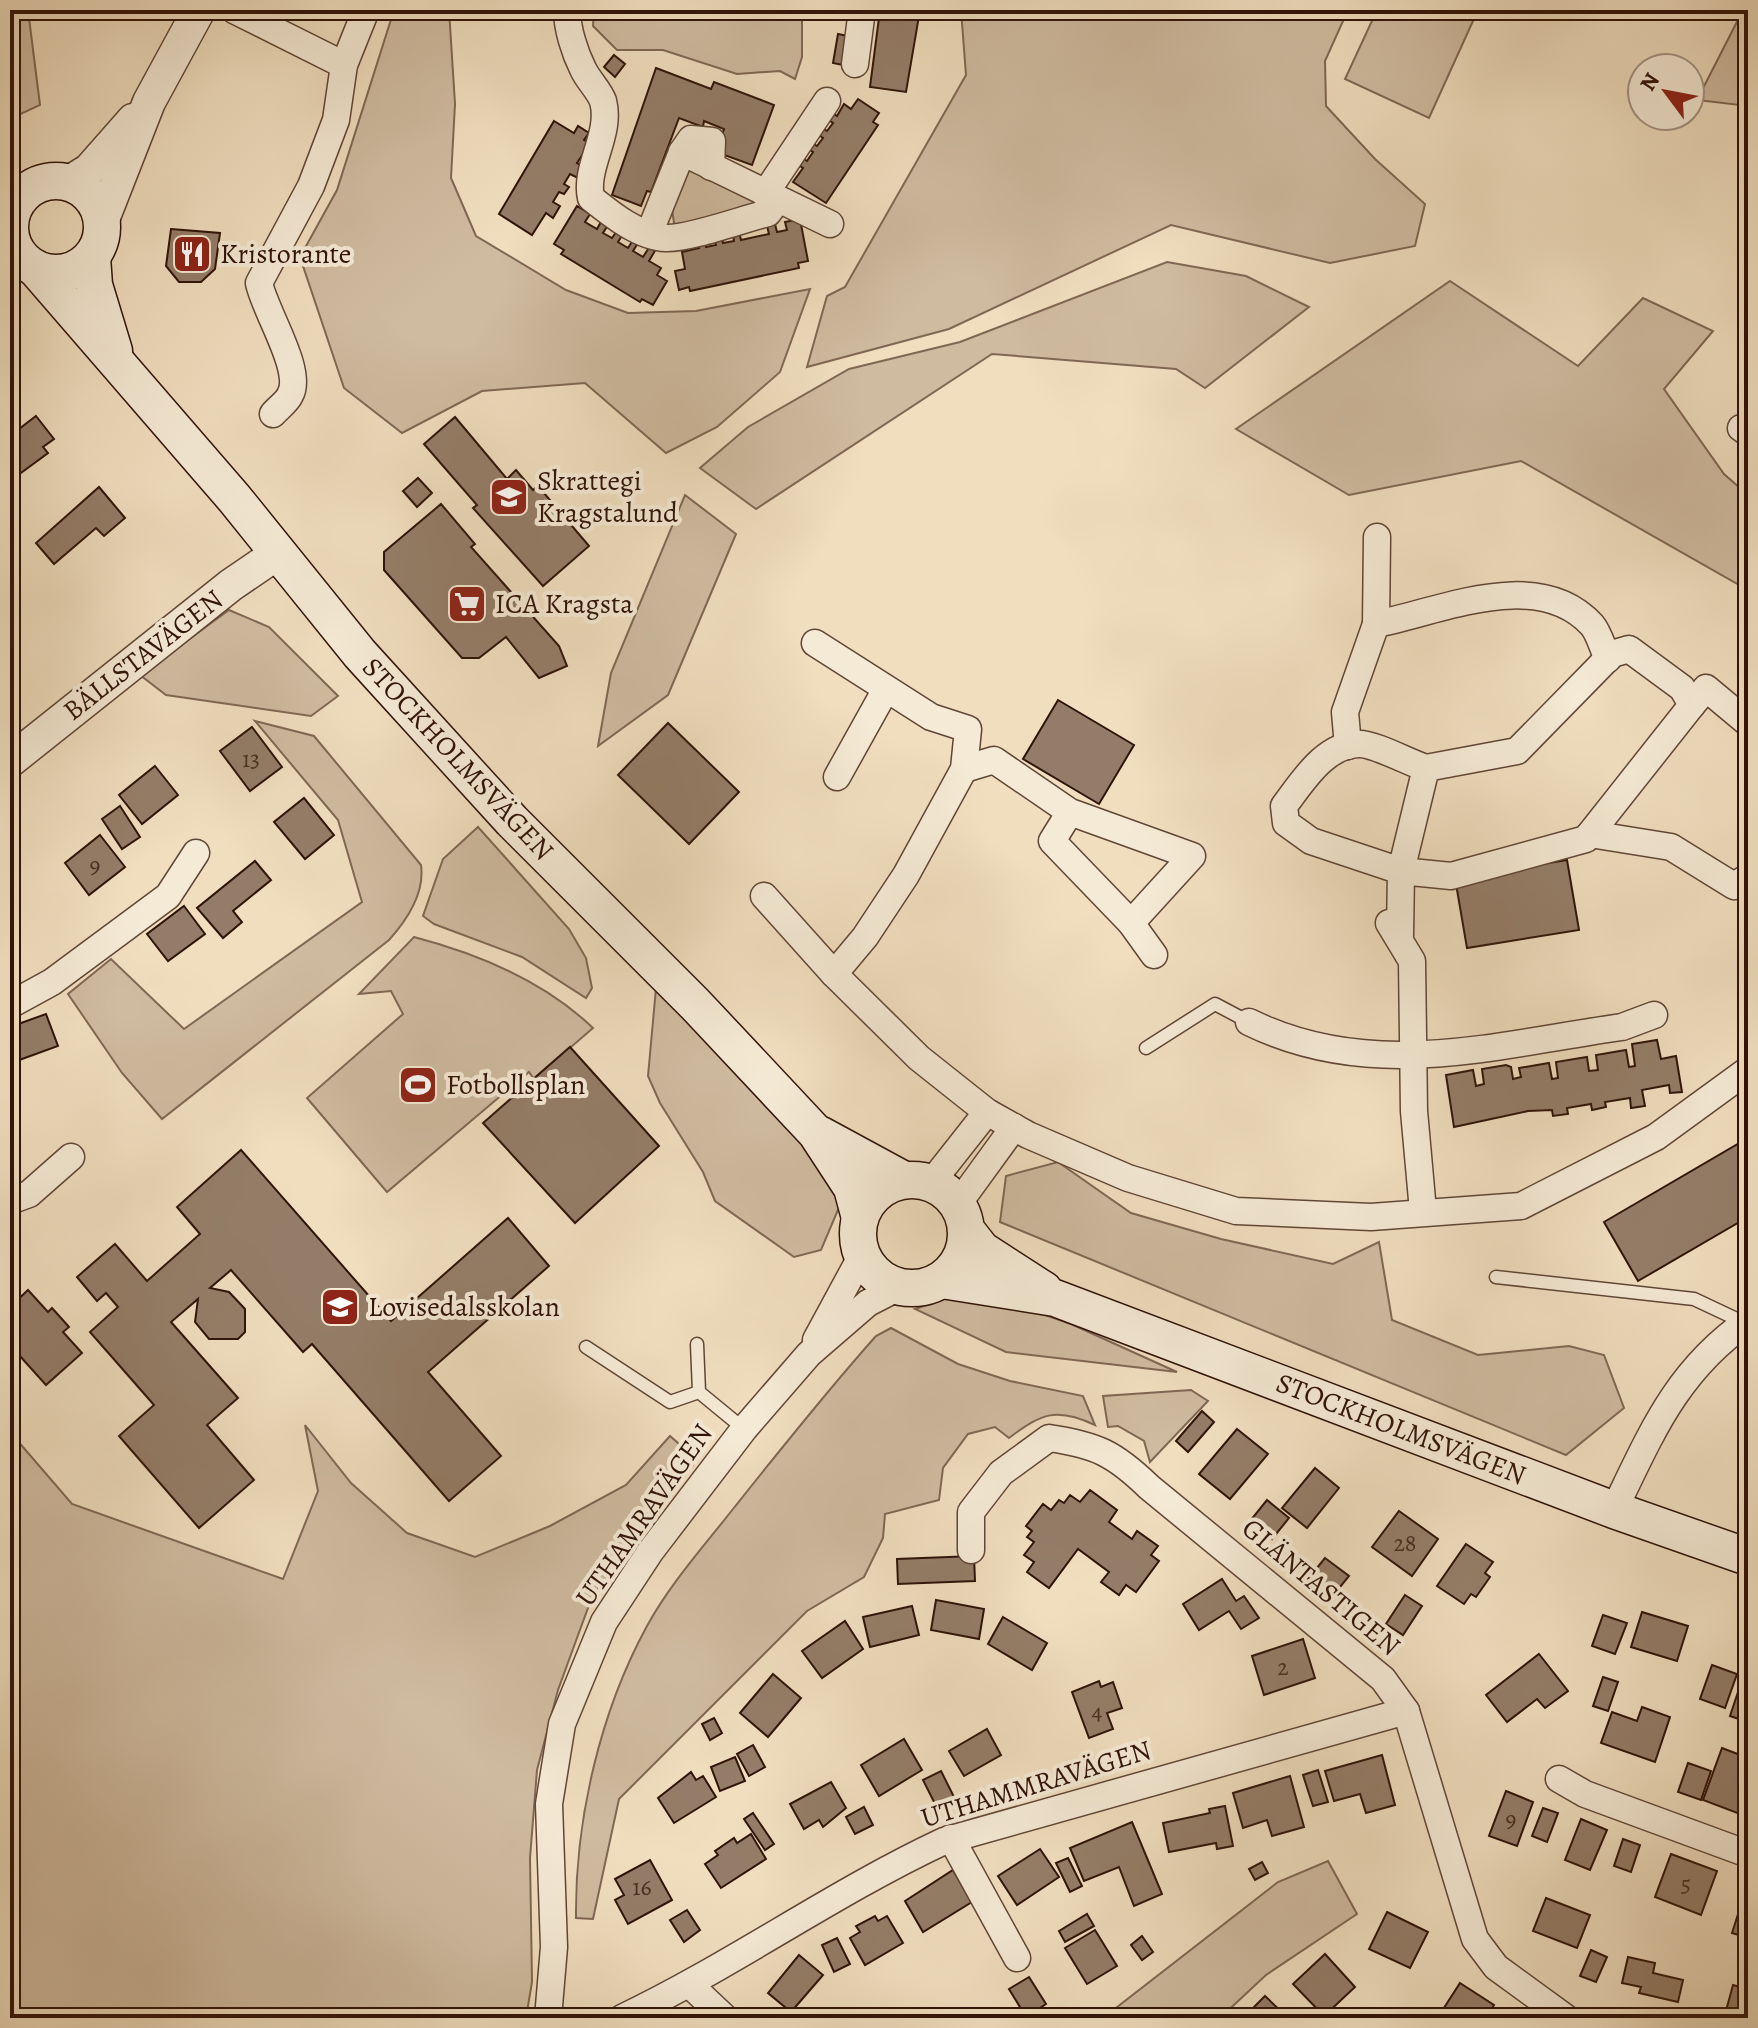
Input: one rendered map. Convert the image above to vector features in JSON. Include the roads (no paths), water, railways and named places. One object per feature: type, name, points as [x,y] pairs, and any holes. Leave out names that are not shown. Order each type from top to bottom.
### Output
[{"type":"main road","points":[[10,169],[59,182],[82,189],[94,201],[102,222],[101,238],[92,257],[67,272],[51,273],[35,268],[16,251],[10,235],[13,210],[21,197],[35,186],[59,182]]},
{"type":"main road","name":"STOCKHOLMSVÄGEN","points":[[92,257],[94,285],[119,368]]},
{"type":"main road","name":"STOCKHOLMSVÄGEN","points":[[35,268],[360,654],[512,821],[695,1004],[816,1133],[852,1188],[860,1218]]},
{"type":"main road","name":"STOCKHOLMSVÄGEN","points":[[816,1133],[940,1200],[982,1250],[1055,1298]]},
{"type":"main road","points":[[877,1193],[940,1200],[965,1248],[957,1265],[942,1280],[925,1288],[899,1287],[881,1279],[862,1255],[858,1236],[860,1218],[877,1193]]},
{"type":"main road","name":"STOCKHOLMSVÄGEN","points":[[942,1280],[1055,1298],[1614,1510],[1748,1557]]},
{"type":"street","points":[[102,222],[149,102],[199,10]]},
{"type":"street","points":[[234,10],[344,65]]},
{"type":"street","points":[[273,414],[291,395],[295,375],[259,283],[311,186],[336,120],[344,65],[366,10]]},
{"type":"street","points":[[567,10],[567,22],[582,68],[603,101],[603,129],[588,187],[591,198],[616,218],[649,234],[667,238],[768,213],[771,198],[827,101]]},
{"type":"street","points":[[855,64],[862,10]]},
{"type":"street","points":[[59,182],[89,170],[149,102]]},
{"type":"street","points":[[649,234],[682,152],[771,198],[830,224]]},
{"type":"street","points":[[1348,746],[1345,712],[1376,624],[1377,537]]},
{"type":"street","name":"BÄLLSTAVÄGEN","points":[[10,761],[103,685],[278,553]]},
{"type":"street","points":[[1376,624],[1506,594],[1547,596],[1592,625],[1608,659]]},
{"type":"street","points":[[815,643],[931,717],[968,729],[964,769],[906,875],[865,937],[834,974]]},
{"type":"street","points":[[1692,705],[1682,688],[1629,649],[1608,659],[1517,751],[1426,768],[1362,743],[1336,749],[1307,775],[1284,806],[1286,823],[1311,841],[1401,871],[1451,876],[1586,839],[1706,688],[1748,723]]},
{"type":"street","points":[[837,777],[886,689]]},
{"type":"street","points":[[964,769],[994,760],[1070,812],[1192,856],[1131,923]]},
{"type":"street","points":[[1423,1211],[1413,1058],[1412,961],[1394,929],[1401,871],[1426,768]]},
{"type":"street","points":[[1070,812],[1052,841],[1131,923],[1154,955]]},
{"type":"street","points":[[1590,834],[1671,847],[1734,886],[1748,877]]},
{"type":"street","points":[[10,1005],[52,982],[168,896],[196,853]]},
{"type":"street","points":[[764,896],[834,974],[919,1058],[987,1112],[1128,1178],[1236,1211],[1371,1217],[1521,1206],[1656,1137],[1748,1070]]},
{"type":"street","points":[[1249,1022],[1283,1039],[1349,1054],[1413,1058],[1622,1027],[1654,1015]]},
{"type":"street","points":[[940,1200],[987,1112]]},
{"type":"street","points":[[940,1200],[1014,1127]]},
{"type":"street","points":[[10,1201],[29,1194],[71,1157]]},
{"type":"street","name":"UTHAMRAVÄGEN","points":[[809,1354],[862,1255]]},
{"type":"street","name":"UTHAMRAVÄGEN","points":[[548,2018],[554,1947],[549,1804],[562,1724],[604,1622],[650,1552],[744,1429],[809,1354],[868,1303],[899,1287]]},
{"type":"street","points":[[1614,1510],[1661,1415],[1687,1374],[1715,1344],[1746,1322]]},
{"type":"street","name":"GLÄNTASTIGEN","points":[[971,1550],[971,1512],[1001,1473],[1049,1438],[1090,1444],[1121,1460],[1149,1487],[1383,1679],[1406,1711],[1475,1939],[1496,1967],[1566,2018]]},
{"type":"street","name":"UTHAMMRAVÄGEN","points":[[622,2018],[689,1984],[892,1865],[951,1838],[1406,1711]]},
{"type":"street","points":[[1559,1779],[1585,1794],[1748,1854]]},
{"type":"street","points":[[951,1838],[1017,1958]]},
{"type":"street","points":[[689,1984],[725,2018]]},
{"type":"lane","points":[[1146,1048],[1215,1004],[1249,1022]]},
{"type":"lane","points":[[1496,1277],[1694,1299],[1746,1322]]},
{"type":"lane","points":[[697,1344],[699,1392],[744,1429]]},
{"type":"lane","points":[[586,1347],[670,1402],[699,1392]]},
{"type":"place","name":"Kristorante","points":[[192,254]]},
{"type":"place","name":"Skrattegi Kragstalund","points":[[509,497]]},
{"type":"place","name":"ICA Kragsta","points":[[467,604]]},
{"type":"place","name":"Fotbollsplan","points":[[418,1085]]},
{"type":"place","name":"Lovisedalsskolan","points":[[340,1307]]}]
